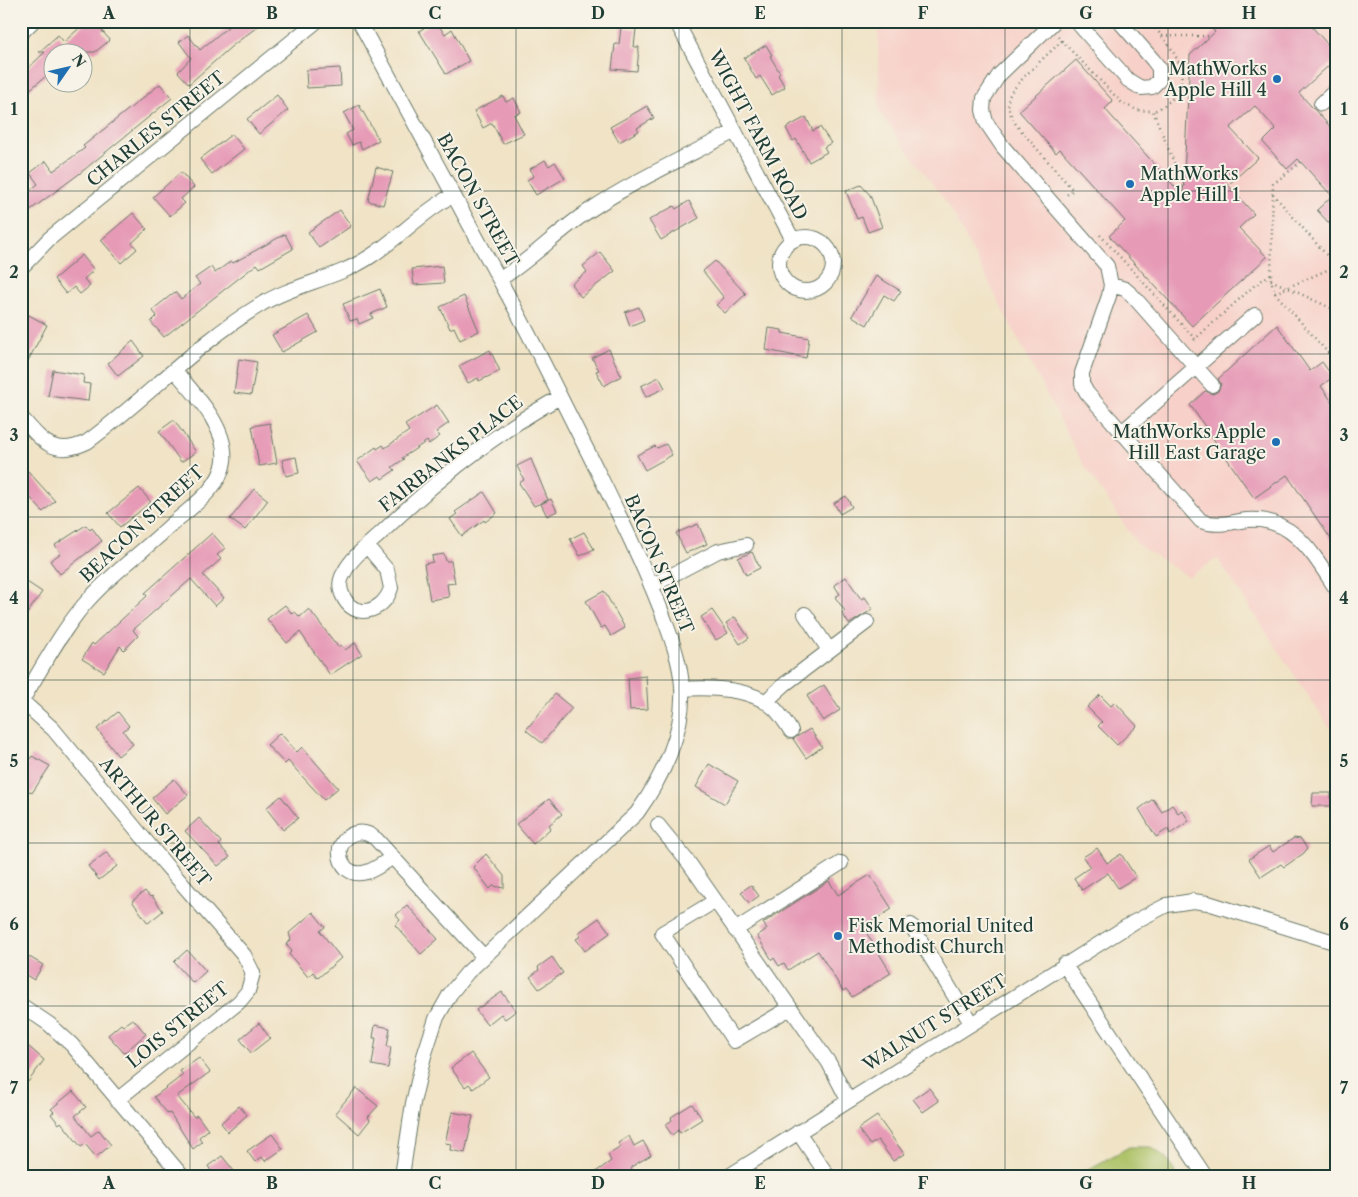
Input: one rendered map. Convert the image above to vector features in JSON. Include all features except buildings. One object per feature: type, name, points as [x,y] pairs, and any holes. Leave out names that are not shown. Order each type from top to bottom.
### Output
[{"type":"street","points":[[21,33],[33,21]]},
{"type":"street","name":"CHARLES STREET","points":[[21,268],[49,239],[317,21]]},
{"type":"street","name":"BACON STREET","points":[[359,21],[500,279],[560,397],[651,586],[676,653],[682,689],[678,723],[673,743],[658,781],[642,805],[622,828],[484,957],[450,994],[436,1019],[418,1081],[402,1176]]},
{"type":"street","name":"WIGHT FARM ROAD","points":[[676,21],[792,240]]},
{"type":"street","points":[[1076,21],[1128,80],[1141,88],[1152,88],[1159,80],[1159,68],[1119,21]]},
{"type":"street","points":[[1052,24],[999,75],[984,98],[983,110],[986,122],[1003,147],[1102,258],[1110,276],[1111,285],[1106,309],[1088,350],[1082,373],[1082,384],[1087,393],[1201,521],[1219,525],[1259,520],[1283,526],[1304,542],[1334,581]]},
{"type":"street","points":[[1321,104],[1337,89]]},
{"type":"street","points":[[500,279],[516,270],[598,205],[735,131]]},
{"type":"street","points":[[21,417],[41,440],[62,450],[74,449],[99,434],[226,328],[262,303],[353,267],[370,257],[425,213],[453,195]]},
{"type":"street","points":[[1111,285],[1125,289],[1132,295],[1212,385]]},
{"type":"street","points":[[1121,432],[1255,315]]},
{"type":"street","name":"BEACON STREET","points":[[21,701],[82,607],[112,576],[203,496],[221,474],[225,449],[222,438],[196,396],[175,370]]},
{"type":"street","name":"FAIRBANKS PLACE","points":[[368,546],[387,570],[391,588],[383,604],[377,608],[361,611],[354,608],[342,596],[341,579],[345,570],[368,546],[416,502],[480,450],[526,417],[560,397]]},
{"type":"street","points":[[651,586],[718,551],[746,545]]},
{"type":"street","points":[[805,614],[829,650]]},
{"type":"street","points":[[765,702],[784,684],[867,622]]},
{"type":"street","points":[[682,689],[723,690],[765,702],[774,708],[791,731]]},
{"type":"street","name":"ARTHUR STREET","points":[[21,701],[54,729],[244,955],[253,973]]},
{"type":"street","points":[[658,826],[715,901],[829,1063],[848,1100]]},
{"type":"street","points":[[393,857],[484,957]]},
{"type":"street","points":[[735,930],[841,863]]},
{"type":"street","points":[[715,901],[662,933],[734,1041],[790,1008]]},
{"type":"street","name":"WALNUT STREET","points":[[729,1176],[1064,964],[1167,905],[1193,901],[1228,907],[1337,943]]},
{"type":"street","points":[[910,925],[970,1024]]},
{"type":"street","points":[[1064,964],[1205,1176]]},
{"type":"street","name":"LOIS STREET","points":[[117,1100],[238,1002],[248,990],[253,973]]},
{"type":"street","points":[[21,1005],[49,1024],[72,1045],[182,1176]]},
{"type":"street","points":[[798,1132],[828,1176]]},
{"type":"path","points":[[1052,24],[1062,41],[1122,104],[1137,110],[1154,111],[1184,187]]},
{"type":"path","points":[[1162,36],[1211,36]]},
{"type":"path","points":[[1062,41],[1016,87],[1009,96],[1009,105],[1017,126],[1073,190],[1064,197],[1070,205]]},
{"type":"path","points":[[1301,162],[1272,184],[1271,280],[1274,293],[1337,363]]},
{"type":"path","points":[[1272,193],[1336,266],[1274,293]]},
{"type":"path","points":[[1094,231],[1105,238],[1195,339]]},
{"type":"path","points":[[1182,351],[1255,285],[1271,274]]},
{"type":"path","points":[[1271,280],[1337,311]]},
{"type":"path","points":[[1328,354],[1337,319]]},
{"type":"shaded area","points":[[885,21],[1337,21],[1337,739],[1217,558],[1189,577],[1138,545],[1082,462],[949,206],[879,112],[878,27]]},
{"type":"green space","points":[[1129,1147],[1152,1147],[1167,1159],[1177,1176],[1076,1176]]},
{"type":"place","name":"MathWorks Apple Hill 4","points":[[1277,79]]},
{"type":"place","name":"MathWorks Apple Hill 1","points":[[1130,184]]},
{"type":"place","name":"MathWorks Apple Hill East Garage","points":[[1276,442]]},
{"type":"place","name":"Fisk Memorial United Methodist Church","points":[[838,936]]}]
